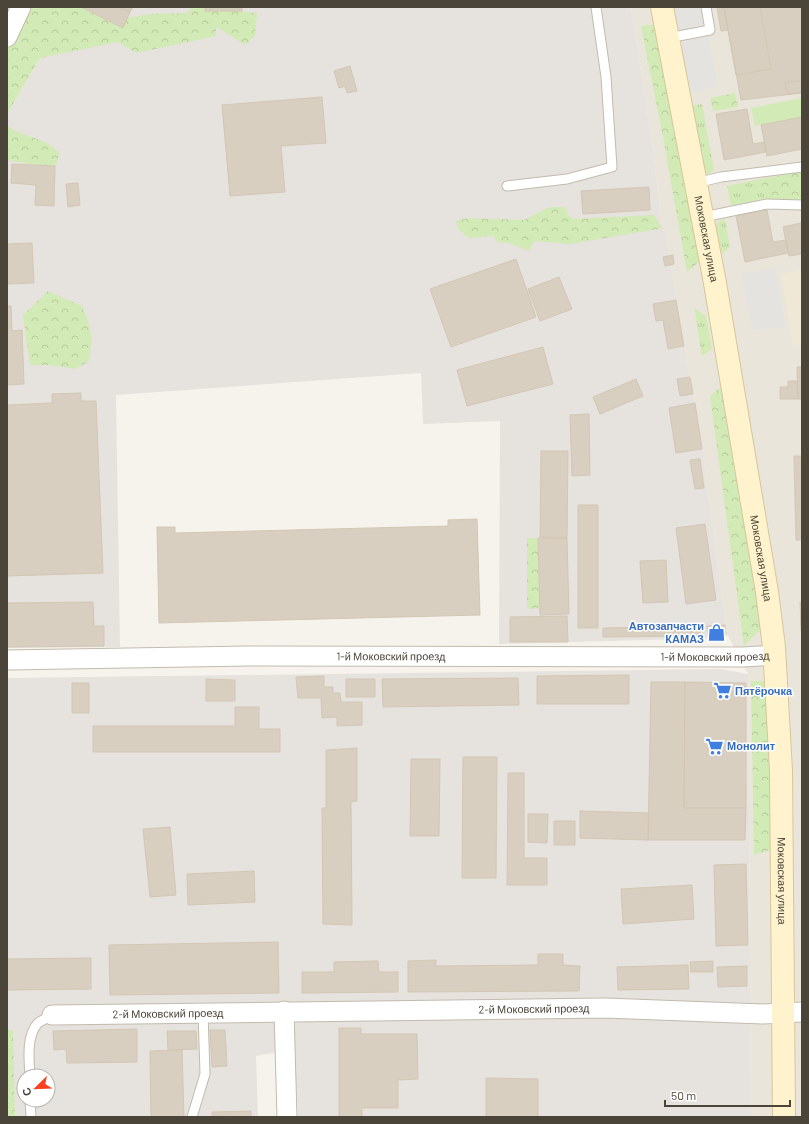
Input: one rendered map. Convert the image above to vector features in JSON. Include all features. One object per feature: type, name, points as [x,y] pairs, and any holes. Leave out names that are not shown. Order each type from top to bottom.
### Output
[{"type":"street","points":[[7,37],[21,7]]},
{"type":"street","name":"Моковская улица","points":[[662,7],[703,217],[767,592],[775,655],[793,1012],[784,1117]]},
{"type":"street","name":"1-й Моковский проезд","points":[[7,660],[249,656],[743,657],[775,655]]},
{"type":"street","name":"2-й Моковский проезд","points":[[52,1015],[605,1008],[763,1014],[793,1012]]},
{"type":"street","points":[[284,1011],[287,1117]]},
{"type":"lane","points":[[507,186],[567,179],[612,167],[606,77],[596,7]]},
{"type":"lane","points":[[668,38],[710,30],[706,7]]},
{"type":"lane","points":[[696,182],[721,176],[802,167]]},
{"type":"lane","points":[[703,217],[767,204],[802,205]]},
{"type":"lane","points":[[192,1117],[205,1074],[203,1012]]},
{"type":"lane","points":[[30,1068],[29,1051],[32,1034],[38,1023],[52,1015]]},
{"type":"shaded area","points":[[80,7],[631,7],[653,149],[662,228],[664,228],[671,265],[702,449],[727,634],[723,638],[499,644],[500,421],[423,424],[421,373],[116,395],[120,647],[7,648],[7,114],[40,58]]},
{"type":"shaded area","points":[[631,7],[802,7],[802,1117],[751,1117],[748,674],[727,634],[702,449],[671,265],[664,229],[662,228],[653,149]]},
{"type":"shaded area","points":[[669,7],[703,7],[718,87],[685,93]]},
{"type":"shaded area","points":[[775,268],[786,328],[752,329],[741,274]]},
{"type":"shaded area","points":[[802,270],[802,346],[793,345],[781,274]]},
{"type":"shaded area","points":[[721,669],[748,674],[751,1117],[298,1117],[294,1049],[256,1056],[258,1117],[7,1117],[7,678]]},
{"type":"green space","points":[[28,7],[81,7],[123,27],[128,18],[149,14],[187,13],[192,7],[257,13],[255,35],[246,45],[216,27],[216,36],[136,53],[118,42],[40,58],[7,114],[7,49]]},
{"type":"green space","points":[[656,24],[701,260],[687,272],[641,26]]},
{"type":"green space","points":[[735,93],[738,107],[713,111],[710,98]]},
{"type":"green space","points":[[802,98],[802,117],[755,126],[751,108]]},
{"type":"green space","points":[[702,104],[714,170],[709,174],[704,172],[691,106]]},
{"type":"green space","points":[[7,125],[13,130],[45,142],[60,153],[56,166],[7,160]]},
{"type":"green space","points":[[802,172],[802,201],[794,202],[765,199],[761,179]]},
{"type":"green space","points":[[761,179],[765,199],[731,206],[727,186]]},
{"type":"green space","points":[[549,207],[566,207],[567,214],[573,219],[654,215],[662,228],[664,228],[570,244],[534,241],[529,251],[509,243],[497,242],[494,236],[469,238],[458,229],[456,221],[468,218],[524,220]]},
{"type":"green space","points":[[725,219],[730,247],[722,254],[716,226],[719,221]]},
{"type":"green space","points":[[48,291],[82,306],[88,321],[91,333],[89,361],[76,369],[50,365],[30,365],[23,315]]},
{"type":"green space","points":[[694,308],[706,316],[712,349],[702,356]]},
{"type":"green space","points":[[723,385],[757,591],[761,629],[744,646],[710,396]]},
{"type":"green space","points":[[527,538],[538,538],[540,608],[527,609]]},
{"type":"green space","points":[[751,681],[767,681],[772,777],[770,850],[754,855]]},
{"type":"green space","points":[[7,1030],[13,1030],[15,1117],[7,1117]]},
{"type":"building","points":[[81,7],[119,7],[130,12],[123,28]]},
{"type":"building","points":[[119,7],[133,7],[130,12]]},
{"type":"building","points":[[205,7],[242,7],[242,11],[205,11]]},
{"type":"building","points":[[717,7],[724,7],[728,30],[721,31]]},
{"type":"building","points":[[724,7],[760,7],[771,69],[736,75]]},
{"type":"building","points":[[724,7],[802,7],[802,93],[741,100]]},
{"type":"building","points":[[350,66],[357,91],[347,93],[345,86],[339,88],[334,71]]},
{"type":"building","points":[[802,80],[802,92],[787,94],[785,83]]},
{"type":"building","points":[[322,97],[326,143],[281,146],[285,192],[230,196],[222,105]]},
{"type":"building","points":[[747,109],[753,144],[764,142],[766,152],[724,160],[716,114]]},
{"type":"building","points":[[802,117],[802,149],[767,156],[761,125]]},
{"type":"building","points":[[12,164],[55,166],[54,206],[35,205],[36,185],[11,183]]},
{"type":"building","points":[[78,183],[80,205],[68,207],[66,184]]},
{"type":"building","points":[[649,187],[650,210],[583,214],[581,191]]},
{"type":"building","points":[[767,210],[773,242],[786,240],[788,253],[745,262],[736,216]]},
{"type":"building","points":[[802,223],[802,254],[789,256],[783,227]]},
{"type":"building","points":[[32,243],[34,283],[7,284],[7,244]]},
{"type":"building","points":[[673,255],[674,264],[665,266],[663,257]]},
{"type":"building","points":[[516,259],[536,317],[451,347],[430,289]]},
{"type":"building","points":[[559,277],[572,309],[540,321],[528,289]]},
{"type":"building","points":[[676,300],[684,346],[668,349],[663,320],[656,321],[653,304]]},
{"type":"building","points":[[7,306],[11,306],[12,331],[22,330],[24,384],[7,385]]},
{"type":"building","points":[[543,347],[553,384],[467,406],[457,370]]},
{"type":"building","points":[[797,367],[802,367],[802,399],[798,399]]},
{"type":"building","points":[[690,377],[693,394],[680,396],[677,379]]},
{"type":"building","points":[[636,379],[643,396],[600,414],[593,397]]},
{"type":"building","points":[[788,381],[797,381],[798,399],[780,399],[780,387],[788,387]]},
{"type":"building","points":[[81,393],[81,401],[96,401],[103,573],[7,576],[7,405],[52,403],[52,394]]},
{"type":"building","points":[[695,403],[702,449],[676,453],[669,408]]},
{"type":"building","points":[[589,414],[590,475],[572,476],[570,415]]},
{"type":"building","points":[[541,451],[568,451],[567,538],[540,537]]},
{"type":"building","points":[[794,456],[802,456],[802,540],[796,540]]},
{"type":"building","points":[[700,459],[704,488],[695,489],[690,460]]},
{"type":"building","points":[[578,505],[598,505],[598,628],[578,628]]},
{"type":"building","points":[[477,519],[480,615],[159,623],[157,527],[175,527],[175,533],[448,526],[448,520]]},
{"type":"building","points":[[705,524],[716,600],[686,604],[676,528]]},
{"type":"building","points":[[538,538],[567,538],[569,614],[540,615]]},
{"type":"building","points":[[666,560],[668,602],[643,603],[640,561]]},
{"type":"building","points":[[93,602],[94,626],[104,626],[104,646],[7,647],[7,603]]},
{"type":"building","points":[[800,602],[802,602],[802,631],[801,631]]},
{"type":"building","points":[[567,616],[568,642],[510,642],[510,617]]},
{"type":"building","points":[[725,625],[726,636],[708,637],[707,626]]},
{"type":"building","points":[[700,626],[700,636],[603,637],[603,628]]},
{"type":"building","points":[[629,675],[629,704],[537,704],[537,676]]},
{"type":"building","points":[[324,676],[324,687],[333,687],[333,693],[340,693],[341,702],[362,702],[362,725],[337,726],[337,717],[322,718],[321,698],[298,698],[296,677]]},
{"type":"building","points":[[518,678],[519,705],[383,707],[382,679]]},
{"type":"building","points":[[206,679],[235,680],[235,701],[206,701]]},
{"type":"building","points":[[346,679],[375,679],[375,697],[346,697]]},
{"type":"building","points":[[651,682],[685,682],[684,808],[746,808],[745,840],[648,840]]},
{"type":"building","points":[[685,682],[746,683],[746,808],[684,808]]},
{"type":"building","points":[[72,683],[89,683],[89,713],[72,713]]},
{"type":"building","points":[[235,707],[259,707],[259,729],[280,729],[280,752],[93,752],[93,726],[235,726]]},
{"type":"building","points":[[357,748],[357,801],[351,802],[352,925],[323,924],[322,808],[326,808],[326,750]]},
{"type":"building","points":[[463,757],[497,757],[496,878],[462,878]]},
{"type":"building","points":[[411,759],[440,759],[439,836],[410,836]]},
{"type":"building","points":[[508,773],[524,773],[524,858],[547,858],[547,885],[507,885]]},
{"type":"building","points":[[580,811],[649,813],[648,840],[580,838]]},
{"type":"building","points":[[528,814],[548,814],[547,843],[528,842]]},
{"type":"building","points":[[554,821],[575,821],[575,845],[554,845]]},
{"type":"building","points":[[170,827],[176,895],[150,897],[143,829]]},
{"type":"building","points":[[746,864],[748,945],[716,946],[714,865]]},
{"type":"building","points":[[254,871],[255,902],[188,905],[187,874]]},
{"type":"building","points":[[692,885],[694,919],[623,924],[621,889]]},
{"type":"building","points":[[278,942],[279,993],[110,995],[109,945]]},
{"type":"building","points":[[538,954],[563,954],[563,965],[580,966],[579,991],[408,992],[408,961],[436,960],[436,966],[538,965]]},
{"type":"building","points":[[91,958],[91,989],[7,990],[7,959]]},
{"type":"building","points":[[378,961],[379,972],[398,972],[398,992],[302,993],[302,972],[334,972],[334,962]]},
{"type":"building","points":[[713,961],[713,972],[691,972],[690,962]]},
{"type":"building","points":[[688,965],[689,989],[618,990],[617,967]]},
{"type":"building","points":[[747,966],[747,986],[718,987],[717,967]]},
{"type":"building","points":[[339,1028],[361,1028],[361,1034],[417,1034],[418,1079],[398,1080],[398,1108],[362,1108],[362,1117],[339,1117]]},
{"type":"building","points":[[137,1029],[137,1062],[67,1063],[66,1049],[54,1050],[53,1031]]},
{"type":"building","points":[[210,1030],[225,1030],[227,1066],[212,1067]]},
{"type":"building","points":[[167,1031],[196,1031],[197,1049],[168,1050]]},
{"type":"building","points":[[182,1050],[184,1117],[151,1117],[150,1051]]},
{"type":"building","points":[[486,1078],[538,1079],[538,1117],[486,1117]]},
{"type":"building","points":[[251,1111],[251,1117],[212,1117],[212,1112]]},
{"type":"place","name":"Автозапчасти КАМАЗ","points":[[717,632]]},
{"type":"place","name":"Пятёрочка","points":[[722,691]]},
{"type":"place","name":"Монолит","points":[[714,746]]}]
